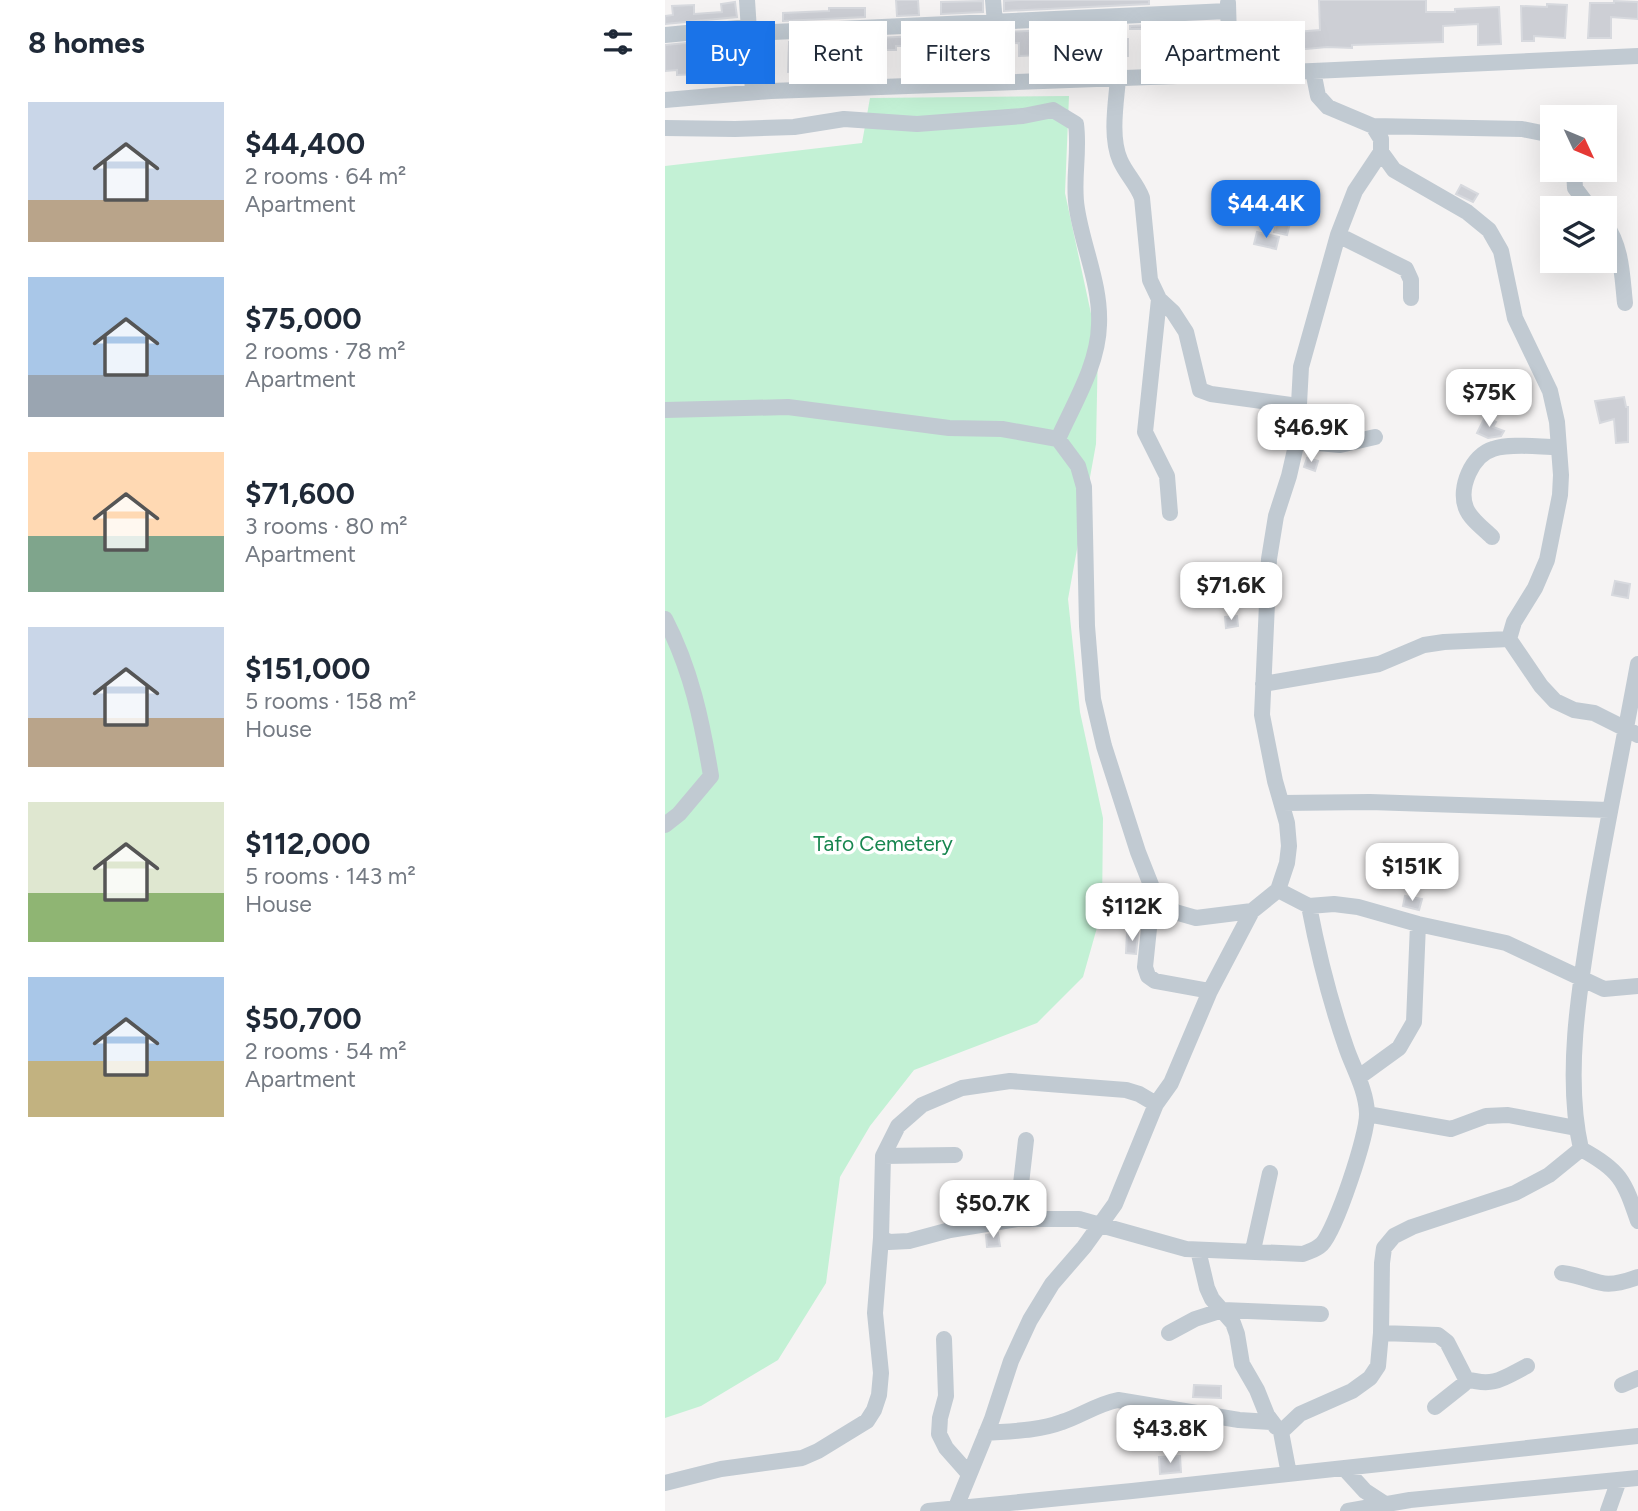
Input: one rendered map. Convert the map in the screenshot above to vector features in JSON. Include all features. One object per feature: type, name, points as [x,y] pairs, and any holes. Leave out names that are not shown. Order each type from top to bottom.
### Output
[{"type":"street","points":[[747,0],[748,21]]},
{"type":"street","points":[[993,0],[995,21]]},
{"type":"street","points":[[1015,21],[1228,5]]},
{"type":"street","points":[[775,29],[901,26]]},
{"type":"street","points":[[665,35],[686,34]]},
{"type":"street","points":[[1305,71],[1638,56]]},
{"type":"street","points":[[1313,71],[1318,96],[1328,107],[1373,125],[1522,128],[1540,132]]},
{"type":"street","points":[[665,100],[753,92],[1029,82]]},
{"type":"street","points":[[752,84],[753,92]]},
{"type":"street","points":[[1118,84],[1116,139],[1119,159],[1142,198],[1150,280],[1159,299],[1181,322],[1186,332],[1200,390],[1205,393],[1299,406]]},
{"type":"street","points":[[665,128],[794,127],[843,119],[917,124],[1023,116],[1053,110],[1076,124],[1079,142],[1076,208],[1095,289],[1099,325],[1090,369],[1058,439]]},
{"type":"street","points":[[956,1507],[1011,1361],[1030,1320],[1052,1284],[1115,1204],[1156,1104],[1171,1083],[1210,991],[1252,911],[1278,890],[1285,871],[1289,846],[1287,823],[1275,781],[1262,715],[1269,559],[1276,516],[1297,442],[1301,367],[1338,235],[1355,191],[1381,152],[1381,139],[1373,125]]},
{"type":"street","points":[[1381,152],[1394,170],[1467,212],[1489,230],[1501,251],[1515,318],[1550,391],[1557,422],[1560,495],[1547,561],[1535,588],[1514,622],[1509,639]]},
{"type":"street","points":[[1338,235],[1406,269],[1411,280],[1411,298]]},
{"type":"street","points":[[1617,246],[1625,303]]},
{"type":"street","points":[[1159,299],[1145,432],[1167,476],[1170,513]]},
{"type":"street","points":[[665,410],[788,407],[949,428],[1002,429],[1058,439],[1078,466],[1084,487],[1087,626],[1093,699],[1119,795],[1153,890],[1175,912],[1196,918],[1252,911]]},
{"type":"street","points":[[1297,442],[1340,445],[1375,437]]},
{"type":"street","points":[[1492,537],[1466,510],[1466,483],[1473,465],[1483,452],[1495,447],[1559,447]]},
{"type":"street","points":[[665,619],[687,667],[698,705],[711,776],[679,814],[665,825]]},
{"type":"street","points":[[1263,684],[1379,664],[1434,643],[1509,639]]},
{"type":"street","points":[[1509,639],[1541,686],[1555,701],[1574,710],[1594,713],[1634,732]]},
{"type":"street","points":[[1638,664],[1634,732],[1609,810],[1581,978],[1574,1080],[1581,1149],[1614,1169],[1624,1182],[1638,1221]]},
{"type":"street","points":[[1282,803],[1370,802],[1609,810]]},
{"type":"street","points":[[1153,890],[1145,967],[1149,975],[1156,981],[1210,991]]},
{"type":"street","points":[[1278,890],[1309,906],[1334,904],[1358,907],[1506,943],[1604,989],[1638,986]]},
{"type":"street","points":[[881,1238],[889,1242],[909,1241],[950,1230],[1017,1219],[1079,1219],[1198,1250],[1303,1254],[1315,1250],[1324,1242],[1341,1206],[1360,1148],[1367,1114],[1359,1077],[1333,1007],[1309,906]]},
{"type":"street","points":[[1359,1077],[1399,1048],[1414,1022],[1418,923]]},
{"type":"street","points":[[665,1483],[721,1469],[802,1458],[867,1421],[877,1403],[881,1373],[875,1313],[881,1238],[883,1156],[898,1126],[922,1105],[963,1088],[1010,1081],[1126,1090],[1156,1104]]},
{"type":"street","points":[[1367,1114],[1451,1129],[1486,1116],[1508,1115],[1577,1128]]},
{"type":"street","points":[[1017,1219],[1026,1140]]},
{"type":"street","points":[[986,1433],[1047,1427],[1064,1422],[1102,1403],[1118,1400],[1276,1427],[1352,1391],[1370,1378],[1378,1366],[1383,1256],[1384,1248],[1394,1236],[1412,1227],[1515,1193],[1549,1175],[1581,1149]]},
{"type":"street","points":[[883,1156],[955,1155]]},
{"type":"street","points":[[1253,1251],[1270,1173]]},
{"type":"street","points":[[1198,1250],[1207,1288],[1212,1299],[1233,1323],[1242,1364],[1276,1427],[1289,1474]]},
{"type":"street","points":[[1562,1273],[1577,1275],[1608,1286],[1638,1277]]},
{"type":"street","points":[[1169,1333],[1223,1310],[1321,1314]]},
{"type":"street","points":[[1381,1333],[1439,1335],[1447,1342],[1466,1380]]},
{"type":"street","points":[[944,1339],[946,1396],[939,1434],[946,1448],[969,1474]]},
{"type":"street","points":[[1466,1380],[1483,1384],[1500,1380],[1527,1366]]},
{"type":"street","points":[[1622,1385],[1638,1378]]},
{"type":"street","points":[[1435,1407],[1466,1380]]},
{"type":"street","points":[[928,1511],[956,1507],[983,1508],[1638,1436]]},
{"type":"street","points":[[1344,1468],[1366,1492],[1390,1508]]},
{"type":"street","points":[[1348,1511],[1390,1508],[1410,1500],[1638,1478]]},
{"type":"street","points":[[1608,1511],[1619,1480]]},
{"type":"green space","name":"Tafo Cemetery","points":[[1069,96],[1065,193],[1098,346],[1096,444],[1068,599],[1080,712],[1103,818],[1102,910],[1083,977],[1037,1023],[914,1070],[870,1126],[840,1177],[826,1283],[778,1360],[701,1406],[665,1418],[665,166],[862,143],[870,98]]},
{"type":"building","points":[[896,0],[918,0],[919,15],[897,16]]},
{"type":"building","points":[[1149,0],[1149,4],[1004,11],[1004,1]]},
{"type":"building","points":[[1319,0],[1426,0],[1426,12],[1499,7],[1501,44],[1478,45],[1478,24],[1443,26],[1443,42],[1305,49],[1305,31],[1320,30]]},
{"type":"building","points":[[983,1],[983,12],[941,14],[941,2]]},
{"type":"building","points":[[735,2],[737,17],[665,24],[665,16],[673,15],[672,6],[694,5],[694,14],[722,12],[721,4]]},
{"type":"building","points":[[1638,2],[1638,19],[1611,17],[1611,38],[1588,38],[1590,3]]},
{"type":"building","points":[[1547,4],[1567,5],[1565,38],[1534,36],[1534,41],[1522,41],[1521,6],[1547,7]]},
{"type":"building","points":[[829,8],[865,8],[865,17],[783,21],[783,13],[829,11]]},
{"type":"building","points":[[1141,25],[1141,29],[1130,29],[1130,26]]},
{"type":"building","points":[[1015,31],[1029,31],[1029,56],[1019,56]]},
{"type":"building","points":[[887,37],[901,37],[901,46],[896,46],[896,50],[887,50]]},
{"type":"building","points":[[686,43],[686,75],[677,75],[677,70],[665,71],[665,45]]},
{"type":"building","points":[[1461,185],[1478,194],[1473,202],[1456,194]]},
{"type":"building","points":[[1277,220],[1290,223],[1287,235],[1274,232]]},
{"type":"building","points":[[1257,232],[1279,237],[1276,249],[1254,244]]},
{"type":"building","points":[[1624,397],[1628,407],[1628,442],[1616,443],[1614,419],[1600,423],[1595,401]]},
{"type":"building","points":[[1485,417],[1496,422],[1493,427],[1504,431],[1501,436],[1488,438],[1477,433]]},
{"type":"building","points":[[1307,458],[1318,461],[1315,471],[1304,467]]},
{"type":"building","points":[[1615,581],[1630,584],[1628,598],[1612,595]]},
{"type":"building","points":[[1237,616],[1238,626],[1226,628],[1225,617]]},
{"type":"building","points":[[1405,896],[1422,899],[1419,910],[1403,906]]},
{"type":"building","points":[[1127,932],[1138,933],[1136,954],[1126,953]]},
{"type":"building","points":[[998,1233],[1000,1246],[987,1247],[986,1235]]},
{"type":"building","points":[[1194,1385],[1221,1386],[1221,1398],[1193,1397]]},
{"type":"building","points":[[1180,1456],[1181,1472],[1160,1474],[1159,1457]]}]
